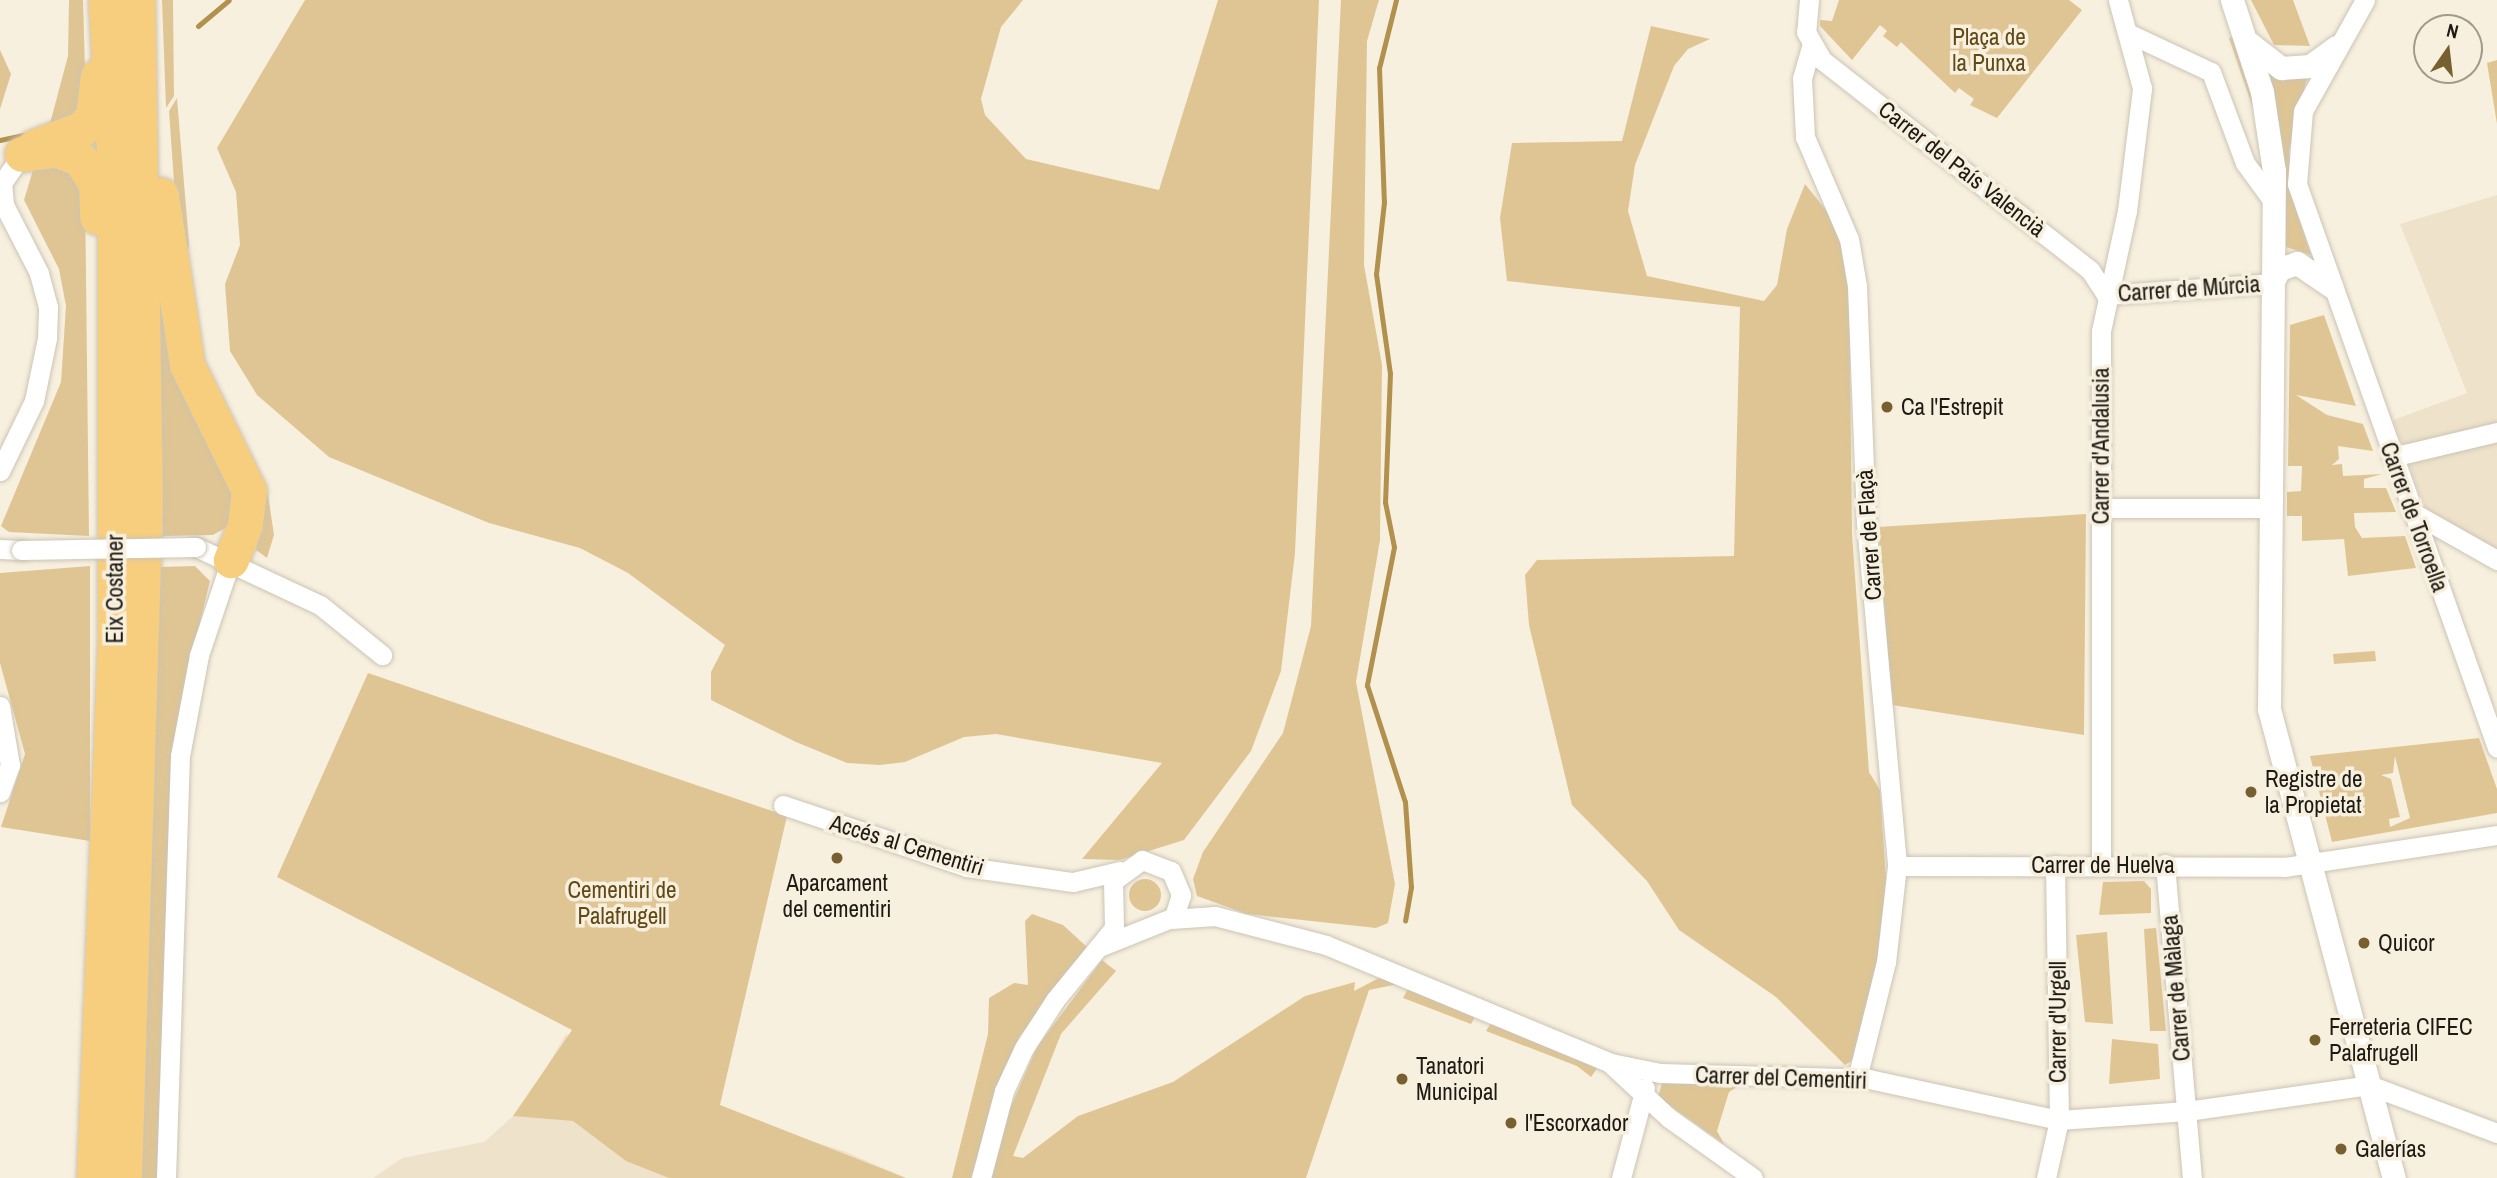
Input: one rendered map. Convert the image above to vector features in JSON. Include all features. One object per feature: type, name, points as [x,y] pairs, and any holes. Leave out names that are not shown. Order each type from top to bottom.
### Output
[{"type":"highway","points":[[22,154],[83,128],[93,115],[104,0]]},
{"type":"highway","name":"Eix Costaner","points":[[94,1178],[110,801],[115,173],[104,0]]},
{"type":"highway","name":"Eix Costaner","points":[[124,1178],[145,498],[137,0]]},
{"type":"highway","points":[[145,0],[176,314],[201,401],[249,491],[245,525],[231,560]]},
{"type":"highway","points":[[22,154],[67,152],[96,184],[110,801]]},
{"type":"street","name":"Carrer de Flaçà","points":[[1809,0],[1811,47],[1802,78],[1805,137],[1849,239],[1857,286],[1866,523],[1897,866],[1886,962],[1857,1078]]},
{"type":"street","name":"Carrer d'Andalusia","points":[[2101,864],[2101,508],[2106,295],[2127,211],[2140,113],[2139,63],[2118,0]]},
{"type":"street","points":[[2232,0],[2266,111],[2275,204],[2269,508],[2269,709],[2394,1178]]},
{"type":"street","name":"Carrer de Torroella","points":[[2365,0],[2336,47],[2303,111],[2296,160],[2302,209],[2497,748]]},
{"type":"street","points":[[2130,34],[2211,72],[2245,163],[2275,204]]},
{"type":"street","points":[[2243,34],[2256,55],[2281,68],[2310,66],[2336,47]]},
{"type":"street","name":"Carrer del País Valencià","points":[[1811,47],[2090,270],[2106,295]]},
{"type":"street","points":[[0,471],[34,401],[47,338],[48,307],[39,273],[4,205],[2,183],[22,154]]},
{"type":"street","points":[[2272,283],[2280,269],[2297,262],[2310,266],[2330,286]]},
{"type":"street","name":"Carrer de Múrcia","points":[[2106,295],[2272,283]]},
{"type":"street","points":[[2392,457],[2497,432]]},
{"type":"street","points":[[2101,508],[2269,508]]},
{"type":"street","points":[[2412,511],[2497,560]]},
{"type":"street","points":[[0,549],[196,547],[231,560],[320,606],[382,655]]},
{"type":"street","points":[[166,1178],[180,756],[199,655],[231,560]]},
{"type":"street","points":[[0,706],[10,765],[0,792]]},
{"type":"street","name":"Accés al Cementiri","points":[[783,805],[961,866],[1073,882]]},
{"type":"street","name":"Carrer de Huelva","points":[[1897,866],[2309,863],[2497,835]]},
{"type":"street","points":[[1073,882],[1120,871],[1142,860],[1161,864],[1181,895],[1171,919],[1099,947]]},
{"type":"street","name":"Carrer d'Urgell","points":[[2046,1178],[2059,1120],[2055,864]]},
{"type":"street","name":"Carrer de Màlaga","points":[[2165,864],[2192,1178]]},
{"type":"street","points":[[981,1178],[1004,1091],[1024,1048],[1114,928],[1112,904],[1120,871]]},
{"type":"street","points":[[1073,882],[1112,904],[1139,930]]},
{"type":"street","name":"Carrer del Cementiri","points":[[1181,895],[1215,916],[1368,958],[1611,1063],[1652,1071],[1747,1080],[1857,1078],[2059,1120],[2187,1111],[2369,1084]]},
{"type":"street","name":"Carrer del Cementiri","points":[[1171,919],[1215,916]]},
{"type":"street","points":[[1611,1063],[1646,1098],[1753,1178]]},
{"type":"street","points":[[1621,1178],[1652,1071]]},
{"type":"street","points":[[2369,1084],[2497,1133]]},
{"type":"shaded area","points":[[2497,195],[2497,549],[2427,515],[2393,420],[2467,393],[2400,224]]},
{"type":"shaded area","points":[[566,1034],[718,1113],[844,1151],[906,1178],[373,1178],[402,1158],[484,1142],[522,1108]]},
{"type":"green space","points":[[69,0],[83,0],[86,105],[48,131],[68,56]]},
{"type":"green space","points":[[162,0],[173,0],[174,96],[166,108]]},
{"type":"green space","points":[[305,0],[1023,0],[1001,27],[981,99],[985,115],[1026,159],[1159,190],[1218,0],[1319,0],[1295,553],[1281,671],[1251,751],[1184,840],[1120,860],[1082,859],[1162,763],[996,734],[964,737],[905,762],[880,765],[847,763],[796,742],[711,700],[711,672],[725,645],[628,573],[580,548],[489,523],[329,457],[257,395],[230,351],[225,284],[240,245],[236,192],[217,148]]},
{"type":"green space","points":[[1341,0],[1379,0],[1367,41],[1364,265],[1382,365],[1380,540],[1356,682],[1395,884],[1388,923],[1376,928],[1247,914],[1197,896],[1193,879],[1203,852],[1283,733],[1311,626]]},
{"type":"green space","name":"Plaça de la Punxa","points":[[1839,0],[2069,0],[2082,10],[1997,118],[1970,105],[1974,99],[1959,88],[1955,93],[1901,42],[1897,47],[1883,36],[1887,31],[1880,25],[1852,60],[1820,26],[1820,20],[1832,21]]},
{"type":"green space","points":[[2251,0],[2293,0],[2310,46],[2274,45]]},
{"type":"green space","points":[[1651,26],[1710,39],[1688,49],[1674,66],[1635,165],[1628,211],[1647,276],[1764,301],[1777,285],[1787,229],[1805,184],[1834,220],[1849,276],[1852,534],[1869,772],[1880,790],[1886,879],[1884,931],[1853,1060],[1845,1065],[1776,997],[1679,930],[1647,881],[1572,805],[1529,625],[1525,575],[1537,560],[1734,556],[1740,307],[1507,281],[1500,218],[1512,143],[1622,141]]},
{"type":"green space","points":[[2235,36],[2247,70],[2257,120],[2229,38]]},
{"type":"green space","points":[[0,50],[11,74],[0,109]]},
{"type":"green space","points":[[2497,60],[2497,124],[2487,63]]},
{"type":"green space","points":[[2269,70],[2308,74],[2289,151],[2295,207],[2311,255],[2286,247],[2283,157]]},
{"type":"green space","points":[[177,98],[189,244],[187,255],[175,196],[169,111]]},
{"type":"green space","points":[[63,163],[85,189],[89,536],[9,532],[1,526],[61,382],[66,306],[59,269],[24,200],[33,170]]},
{"type":"green space","points":[[157,238],[234,487],[234,523],[213,535],[163,536]]},
{"type":"green space","points":[[2324,315],[2356,406],[2296,395],[2327,415],[2363,424],[2373,451],[2338,446],[2339,459],[2332,465],[2342,464],[2343,476],[2382,474],[2364,479],[2364,488],[2386,488],[2396,512],[2354,513],[2355,527],[2362,538],[2405,536],[2416,568],[2348,576],[2344,539],[2302,541],[2302,516],[2287,516],[2287,492],[2301,491],[2302,466],[2288,466],[2290,325]]},
{"type":"green space","points":[[199,349],[268,495],[274,535],[267,558],[256,550],[265,504],[204,383]]},
{"type":"green space","points":[[2086,514],[2084,735],[1892,705],[1878,527]]},
{"type":"green space","points":[[90,566],[90,841],[1,827],[25,754],[0,663],[0,573]]},
{"type":"green space","points":[[195,566],[210,581],[192,655],[158,1178],[141,1178],[160,567]]},
{"type":"green space","points":[[2375,651],[2376,661],[2334,664],[2333,654]]},
{"type":"green space","name":"Cementiri de Palafrugell","points":[[368,673],[787,816],[720,1105],[906,1178],[669,1178],[626,1161],[573,1121],[513,1116],[572,1030],[277,877]]},
{"type":"green space","points":[[2479,738],[2497,789],[2497,813],[2332,842],[2310,756]],"holes":[[[2395,756],[2410,818],[2390,827],[2389,819],[2400,817],[2391,779],[2381,775],[2393,773]]]},
{"type":"green space","points":[[1145,879],[1156,884],[1161,895],[1156,906],[1145,911],[1134,906],[1129,895],[1134,884]]},
{"type":"green space","points":[[2144,881],[2151,889],[2151,913],[2099,915],[2103,882]]},
{"type":"green space","points":[[1032,914],[1063,925],[1087,947],[1019,1037],[971,1178],[952,1178],[988,1034],[989,998],[1014,983],[1028,985],[1025,921]]},
{"type":"green space","points":[[2156,928],[2166,1031],[2150,1031],[2144,929]]},
{"type":"green space","points":[[2107,932],[2113,1024],[2085,1022],[2076,935]]},
{"type":"green space","points":[[1102,960],[1116,971],[1061,1034],[1013,1156],[1023,1158],[1078,1116],[1173,1082],[1305,996],[1355,982],[1354,991],[1381,977],[1398,984],[1369,990],[1306,1178],[991,1178],[1008,1113],[1037,1047]]},
{"type":"green space","points":[[1409,987],[1475,1017],[1471,1024],[1403,998]]},
{"type":"green space","points":[[1491,1023],[1598,1067],[1591,1077],[1577,1066],[1486,1031]]},
{"type":"green space","points":[[2112,1039],[2158,1044],[2160,1079],[2109,1084]]},
{"type":"green space","points":[[1662,1083],[1742,1084],[1729,1092],[1717,1131],[1724,1144],[1658,1097]]},
{"type":"waterway","points":[[198,26],[229,0]]},
{"type":"waterway","points":[[1396,0],[1379,68],[1384,202],[1376,274],[1390,373],[1385,502],[1394,547],[1367,685],[1405,802],[1411,887],[1405,920]]},
{"type":"waterway","points":[[0,140],[23,135]]},
{"type":"place","name":"Ca l'Estrepit","points":[[1887,407]]},
{"type":"place","name":"Registre de la Propietat","points":[[2251,792]]},
{"type":"place","name":"Aparcament del cementiri","points":[[837,858]]},
{"type":"place","name":"Quicor","points":[[2364,943]]},
{"type":"place","name":"Ferreteria CIFEC Palafrugell","points":[[2315,1040]]},
{"type":"place","name":"Tanatori Municipal","points":[[1402,1079]]},
{"type":"place","name":"l'Escorxador","points":[[1511,1123]]},
{"type":"place","name":"Galerías","points":[[2341,1149]]}]
